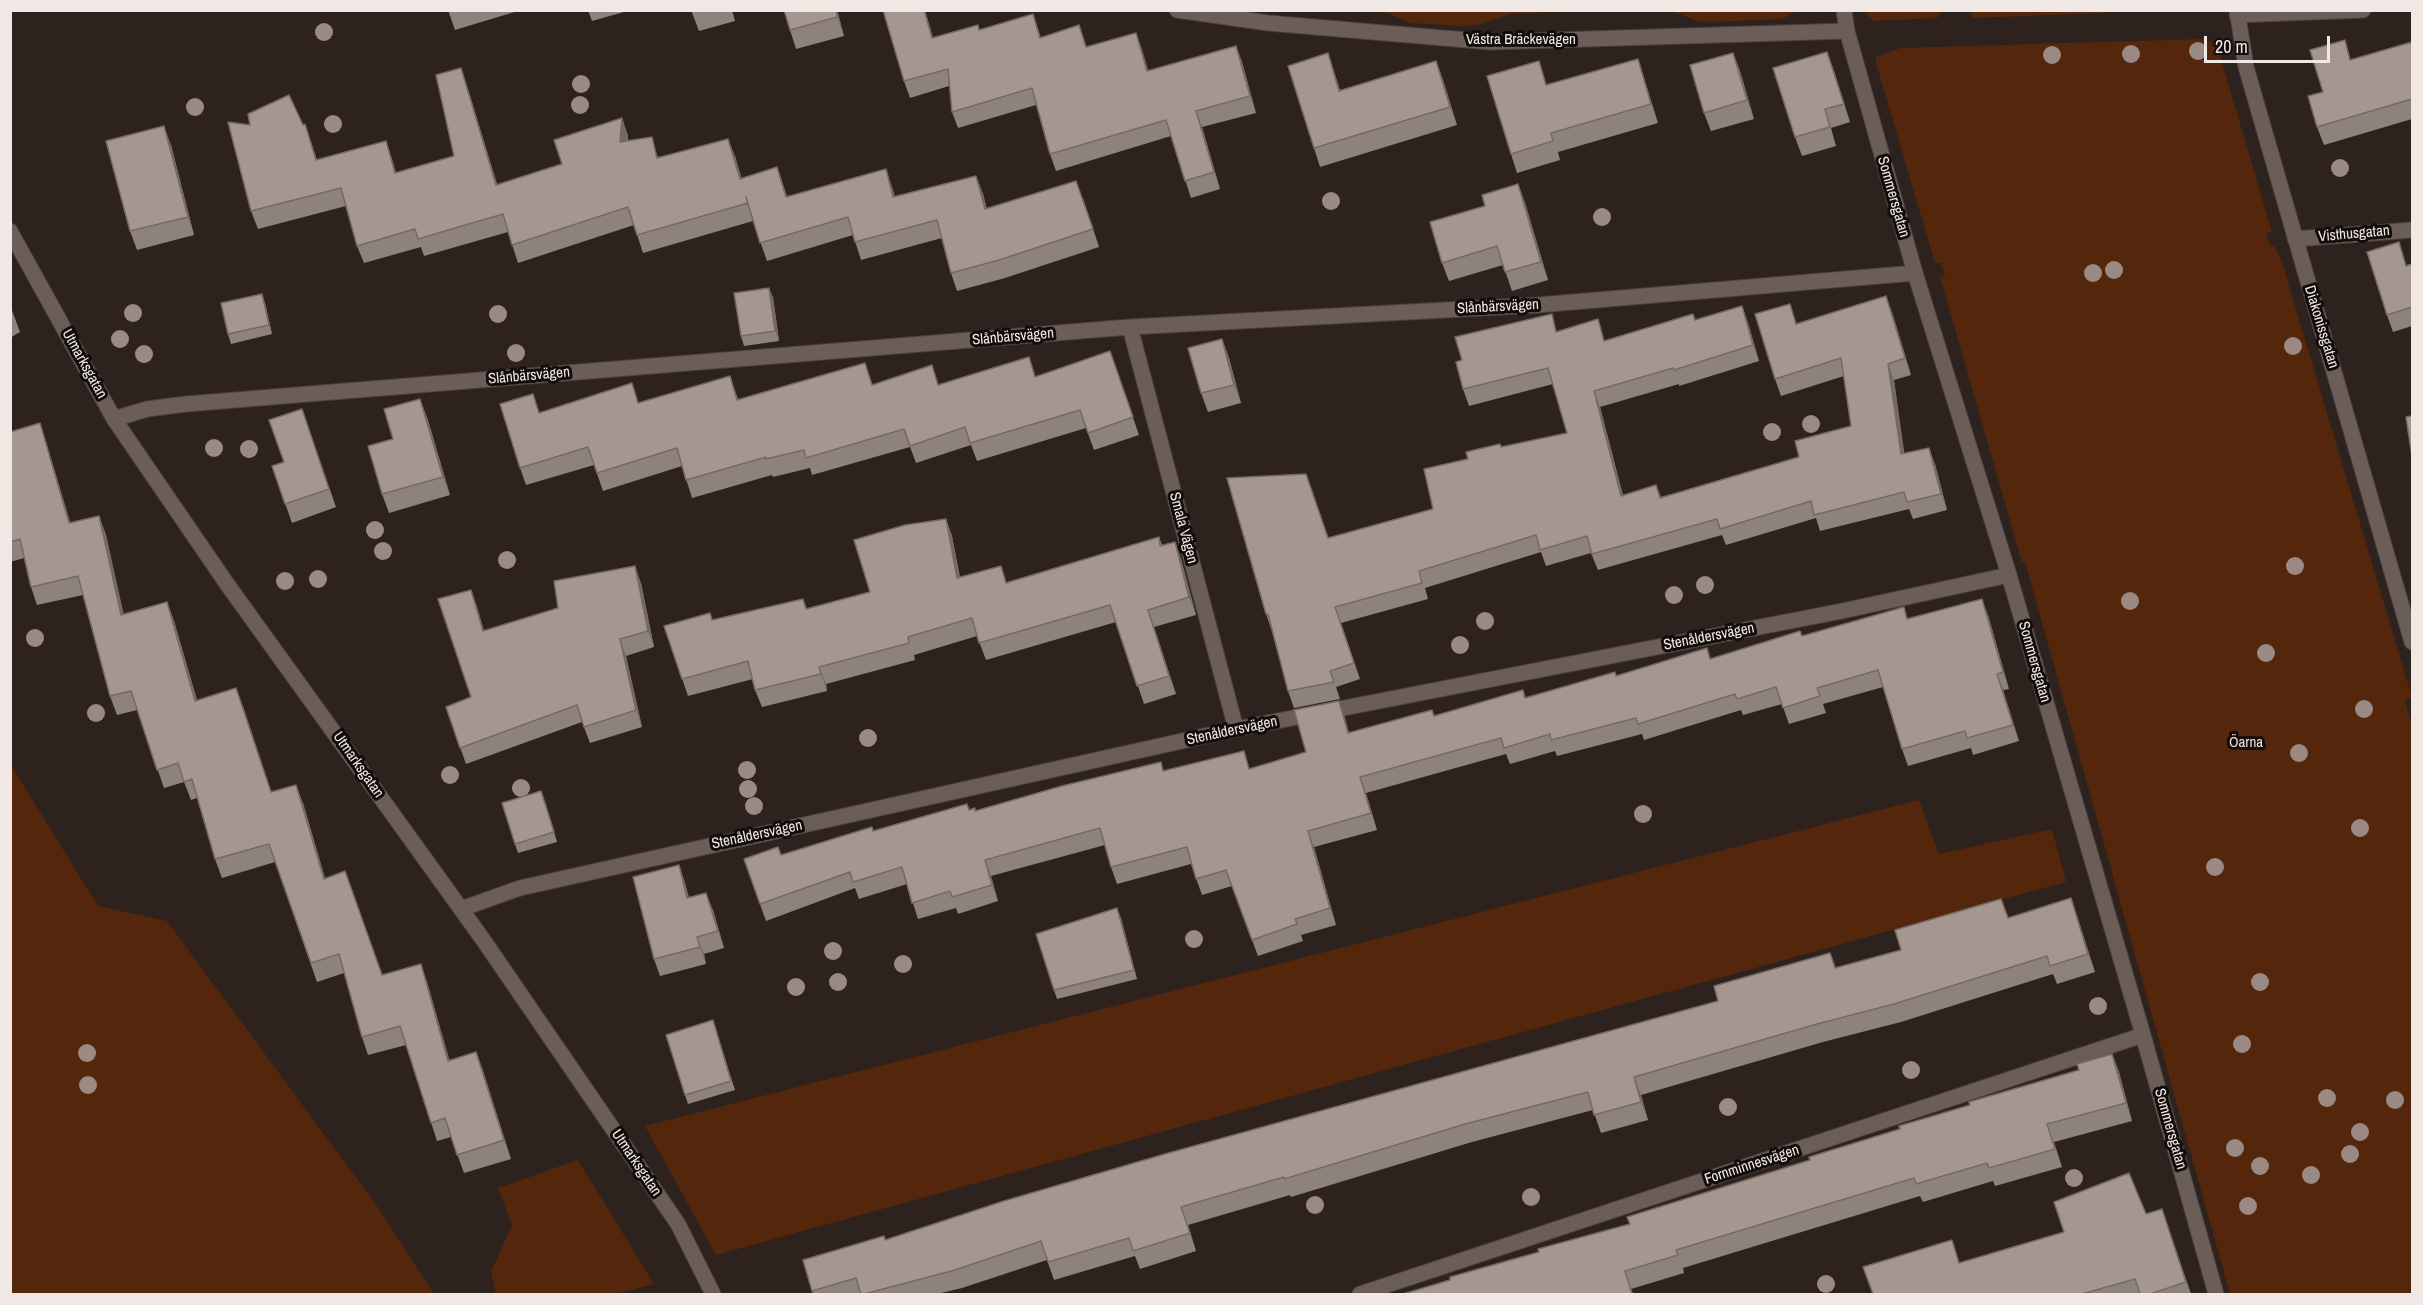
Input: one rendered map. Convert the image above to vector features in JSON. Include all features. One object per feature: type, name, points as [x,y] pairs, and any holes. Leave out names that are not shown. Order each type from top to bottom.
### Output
[{"type":"street","name":"Västra Bräckevägen","points":[[1177,10],[1268,23],[1490,42],[1847,31]]},
{"type":"street","points":[[1844,10],[1847,31]]},
{"type":"street","points":[[2237,13],[2363,10]]},
{"type":"street","name":"Diakonissgatan","points":[[2237,13],[2246,67],[2412,642]]},
{"type":"street","name":"Sommersgatan","points":[[1847,31],[1915,273],[2008,576],[2144,1035],[2216,1294]]},
{"type":"street","name":"Visthusgatan","points":[[2295,239],[2412,230]]},
{"type":"street","name":"Utmarksgatan","points":[[10,231],[114,418],[221,575],[461,909],[678,1224],[713,1294]]},
{"type":"street","name":"Slånbärsvägen","points":[[114,418],[147,409],[186,404],[1130,327],[1538,305],[1915,273]]},
{"type":"street","name":"Smala Vägen","points":[[1130,327],[1236,729]]},
{"type":"street","name":"Stenåldersvägen","points":[[461,909],[520,888],[1236,729],[1842,611],[2008,576]]},
{"type":"street","name":"Fornminnesvägen","points":[[1360,1294],[2144,1035]]},
{"type":"green space","points":[[1798,10],[1782,19],[1713,22],[1697,21],[1672,11]]},
{"type":"green space","points":[[2105,10],[2106,13],[1972,18],[1971,11]]},
{"type":"green space","points":[[1365,11],[1631,11],[1514,13],[1478,25],[1461,26],[1410,23],[1388,13]]},
{"type":"green space","points":[[1866,11],[1941,11],[1937,18],[1874,21]]},
{"type":"green space","name":"Öarna","points":[[2204,39],[2219,52],[2272,232],[2266,233],[2270,245],[2274,246],[2281,259],[2412,697],[2405,700],[2412,727],[2412,1294],[2230,1294],[2025,562],[2022,562],[1940,277],[1945,276],[1941,263],[1935,263],[1875,60],[1876,57],[1900,48]]},
{"type":"green space","points":[[11,765],[98,906],[167,921],[377,1206],[434,1294],[11,1294]]},
{"type":"green space","points":[[1919,800],[1939,854],[2052,829],[2066,882],[716,1255],[645,1126]]},
{"type":"green space","points":[[578,1160],[654,1284],[616,1294],[496,1294],[491,1272],[512,1225],[498,1188]]},
{"type":"building","points":[[784,10],[836,10],[837,17],[790,30]]},
{"type":"building","points":[[883,10],[924,10],[932,38],[978,25],[979,30],[1033,14],[1040,38],[1079,25],[1086,47],[1136,33],[1147,71],[1236,46],[1250,96],[1196,111],[1214,172],[1185,181],[1166,120],[1050,154],[1032,88],[952,112],[948,69],[904,81]]},
{"type":"building","points":[[2345,40],[2350,60],[2412,42],[2412,99],[2317,127],[2308,96],[2323,92],[2310,50]]},
{"type":"building","points":[[1827,52],[1844,104],[1825,109],[1830,127],[1795,137],[1773,68]]},
{"type":"building","points":[[1328,53],[1339,91],[1436,61],[1450,107],[1314,148],[1288,66]]},
{"type":"building","points":[[1733,53],[1747,100],[1704,113],[1690,65]]},
{"type":"building","points":[[1638,59],[1651,104],[1551,133],[1553,141],[1511,154],[1487,76],[1539,61],[1546,85]]},
{"type":"building","points":[[461,68],[496,185],[562,164],[554,140],[622,118],[620,142],[652,137],[657,158],[728,139],[740,179],[777,167],[786,197],[886,169],[893,197],[976,176],[985,209],[1076,181],[1093,229],[951,273],[937,220],[855,242],[848,217],[760,243],[748,203],[637,235],[628,207],[512,245],[503,214],[418,239],[415,229],[357,246],[341,188],[251,211],[228,122],[250,125],[248,114],[289,95],[303,125],[305,124],[316,160],[386,141],[395,173],[454,156],[436,75]]},
{"type":"building","points":[[164,126],[188,217],[130,231],[106,141]]},
{"type":"building","points":[[1518,184],[1541,262],[1505,272],[1497,246],[1442,263],[1430,222],[1485,206],[1482,195]]},
{"type":"building","points":[[2399,242],[2406,266],[2412,264],[2412,307],[2387,315],[2367,252]]},
{"type":"building","points":[[769,288],[775,331],[741,336],[734,293]]},
{"type":"building","points":[[262,294],[269,325],[228,334],[221,303]]},
{"type":"building","points":[[1886,296],[1905,358],[1888,364],[1901,454],[1929,448],[1941,494],[1907,502],[1904,492],[1814,515],[1811,501],[1720,529],[1717,519],[1592,554],[1587,536],[1540,550],[1536,535],[1419,571],[1422,583],[1335,607],[1354,663],[1330,671],[1334,682],[1288,691],[1268,614],[1266,614],[1227,478],[1306,474],[1328,538],[1433,509],[1424,469],[1468,459],[1466,452],[1567,433],[1548,368],[1463,389],[1456,362],[1462,360],[1455,337],[1552,314],[1556,332],[1598,319],[1604,341],[1693,314],[1695,320],[1742,306],[1753,345],[1674,370],[1673,368],[1594,391],[1621,496],[1656,485],[1660,498],[1799,457],[1795,441],[1851,426],[1841,358],[1775,379],[1755,314],[1790,304],[1796,324]]},
{"type":"building","points":[[1222,339],[1234,385],[1201,393],[1188,348]]},
{"type":"building","points":[[1110,351],[1133,417],[1088,433],[1080,410],[970,443],[965,427],[910,446],[904,429],[806,458],[804,450],[766,459],[766,457],[686,480],[677,448],[597,473],[588,447],[520,468],[500,404],[533,394],[539,413],[632,383],[638,403],[730,376],[737,400],[865,363],[872,385],[932,365],[938,385],[1029,357],[1035,377]]},
{"type":"building","points":[[420,399],[443,477],[382,494],[368,446],[393,439],[384,409]]},
{"type":"building","points":[[302,409],[329,489],[285,504],[272,466],[284,462],[269,420]]},
{"type":"building","points":[[2412,416],[2412,457],[2406,417]]},
{"type":"building","points":[[40,423],[69,523],[99,516],[121,615],[167,602],[195,701],[236,688],[271,792],[296,785],[324,879],[345,871],[382,975],[421,964],[448,1061],[476,1052],[504,1140],[457,1155],[445,1118],[431,1123],[400,1026],[362,1037],[339,954],[311,963],[269,844],[215,859],[192,779],[184,782],[178,763],[157,770],[131,691],[110,696],[78,576],[31,587],[20,539],[10,542],[10,432]]},
{"type":"building","points":[[946,519],[957,578],[1001,566],[1006,583],[1159,537],[1160,546],[1175,542],[1189,597],[1148,610],[1169,676],[1137,686],[1110,605],[979,643],[972,618],[908,637],[909,643],[819,667],[821,674],[755,690],[748,661],[682,679],[664,626],[710,613],[712,620],[803,599],[806,609],[870,592],[854,540],[905,525]]},
{"type":"building","points":[[635,566],[648,631],[620,639],[636,710],[584,727],[577,705],[460,748],[446,707],[471,697],[438,599],[471,590],[483,631],[558,608],[554,581]]},
{"type":"building","points":[[1982,599],[2003,672],[1997,674],[2013,725],[1967,738],[1965,731],[1902,749],[1878,670],[1817,688],[1820,696],[1783,708],[1776,687],[1737,699],[1735,694],[1638,724],[1636,718],[1551,740],[1550,734],[1504,748],[1501,738],[1360,777],[1371,813],[1308,831],[1330,908],[1295,919],[1297,924],[1252,940],[1226,870],[1196,879],[1187,847],[1111,867],[1100,828],[985,860],[992,885],[952,897],[950,891],[912,903],[902,867],[853,882],[850,872],[760,904],[744,859],[778,847],[781,855],[872,827],[873,831],[967,804],[969,810],[975,808],[975,811],[1062,786],[1161,762],[1163,771],[1244,751],[1249,769],[1306,752],[1294,710],[1339,701],[1348,733],[1432,710],[1434,716],[1523,690],[1525,698],[1615,672],[1616,676],[1707,648],[1710,659],[1800,631],[1802,636],[1904,607],[1907,619]]},
{"type":"building","points":[[541,791],[554,832],[515,844],[502,803]]},
{"type":"building","points":[[679,865],[687,898],[706,893],[718,931],[697,937],[700,947],[654,959],[633,877]]},
{"type":"building","points":[[2071,898],[2088,954],[2050,966],[2047,956],[1894,1004],[1634,1077],[1641,1102],[1594,1115],[1588,1092],[1465,1124],[1284,1179],[1284,1177],[1181,1207],[1190,1233],[1133,1251],[1129,1238],[1048,1262],[1041,1241],[955,1270],[864,1294],[861,1294],[856,1278],[812,1291],[803,1260],[884,1236],[885,1240],[1004,1201],[1165,1154],[1718,1001],[1714,986],[1830,953],[1835,968],[1901,950],[1895,930],[2001,899],[2008,918]]},
{"type":"building","points":[[1117,908],[1134,970],[1054,990],[1036,934]]},
{"type":"building","points":[[713,1020],[731,1081],[685,1095],[666,1035]]},
{"type":"building","points":[[2112,1054],[2126,1103],[2047,1124],[2055,1149],[1989,1168],[1987,1163],[1916,1184],[1914,1178],[1676,1250],[1678,1255],[1625,1271],[1632,1294],[1403,1294],[1450,1280],[1450,1277],[1539,1252],[1538,1249],[1630,1224],[1627,1217],[1810,1160],[1809,1157],[1900,1129],[1899,1126],[1970,1105],[1969,1102],[2079,1070],[2077,1064]]},
{"type":"building","points":[[2129,1173],[2146,1214],[2162,1209],[2186,1282],[2150,1294],[2140,1294],[2135,1279],[2082,1294],[1873,1294],[1863,1267],[1952,1240],[1959,1263],[2064,1232],[2054,1202]]}]
